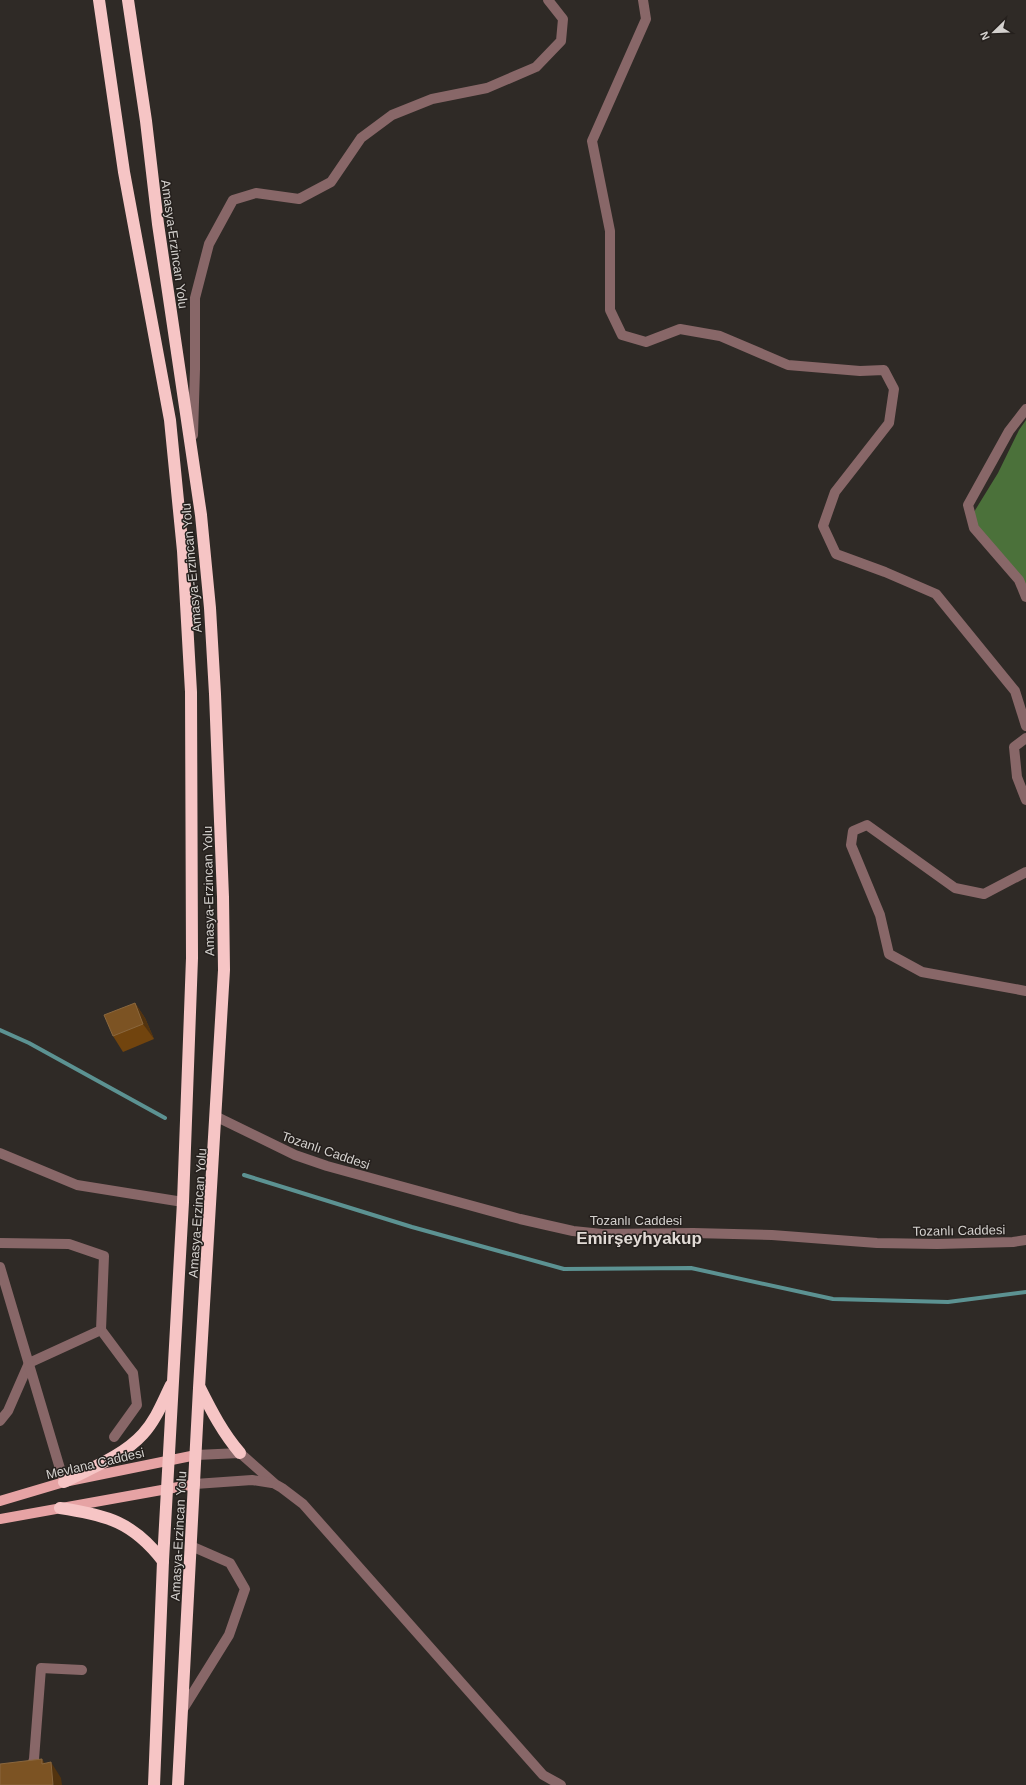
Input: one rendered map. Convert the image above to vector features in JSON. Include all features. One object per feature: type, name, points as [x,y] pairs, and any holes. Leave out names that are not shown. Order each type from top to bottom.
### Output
[{"type":"highway","points":[[99,0],[124,172],[170,420],[183,551],[191,692],[192,958],[183,1202],[163,1561],[154,1785]]},
{"type":"highway","name":"Amasya-Erzincan Yolu","points":[[128,0],[146,120],[158,224],[201,515],[210,608],[220,817],[224,970],[217,1117],[199,1388],[178,1785]]},
{"type":"highway","points":[[64,1482],[132,1444],[151,1424],[173,1380]]},
{"type":"highway","points":[[199,1388],[217,1422],[228,1439],[240,1453]]},
{"type":"highway","points":[[60,1508],[85,1512],[123,1524],[143,1537],[163,1561]]},
{"type":"main road","name":"Mevlana Caddesi","points":[[0,1501],[64,1482],[196,1455]]},
{"type":"main road","points":[[0,1519],[195,1484]]},
{"type":"street","points":[[192,457],[195,369],[195,298],[209,244],[233,200],[256,193],[299,199],[331,182],[361,138],[392,114],[432,99],[487,88],[536,67],[561,41],[563,19],[548,0]]},
{"type":"street","points":[[643,0],[646,19],[592,141],[610,231],[610,310],[622,335],[646,342],[680,329],[720,336],[788,365],[860,371],[884,370],[894,389],[889,423],[835,492],[823,526],[836,554],[885,572],[936,594],[1015,691],[1026,726]]},
{"type":"street","points":[[1026,409],[1009,431],[968,504],[974,528],[1019,580],[1026,597]]},
{"type":"street","points":[[1026,738],[1014,748],[1017,777],[1026,800]]},
{"type":"street","points":[[1026,872],[984,894],[955,888],[867,825],[853,831],[851,845],[880,915],[889,954],[922,972],[1026,991]]},
{"type":"street","name":"Tozanlı Caddesi","points":[[217,1117],[289,1152],[327,1166],[520,1219],[573,1231],[602,1234],[693,1232],[877,1243],[937,1244],[1013,1242],[1026,1240]]},
{"type":"street","points":[[0,1153],[77,1185],[183,1202]]},
{"type":"street","points":[[0,1243],[69,1244],[104,1256],[101,1330],[133,1373],[137,1405],[114,1436]]},
{"type":"street","points":[[0,1266],[64,1482]]},
{"type":"street","points":[[0,1421],[8,1411],[29,1363],[101,1330]]},
{"type":"street","points":[[196,1455],[240,1453],[275,1484],[303,1504],[543,1775],[561,1785]]},
{"type":"street","points":[[195,1484],[252,1480],[275,1484]]},
{"type":"street","points":[[182,1709],[229,1635],[245,1589],[230,1563],[191,1546]]},
{"type":"street","points":[[0,1771],[25,1768],[32,1765],[34,1759],[41,1668],[82,1670]]},
{"type":"green space","points":[[1026,420],[1026,592],[981,540],[974,512],[998,473],[1019,430]]},
{"type":"building","points":[[135,1003],[143,1024],[113,1036],[104,1015]]},
{"type":"building","points":[[42,1759],[42,1764],[51,1762],[53,1785],[0,1785],[0,1764]]},
{"type":"waterway","points":[[0,1030],[29,1043],[165,1118]]},
{"type":"waterway","points":[[244,1175],[412,1227],[564,1269],[691,1268],[833,1299],[948,1302],[1026,1292]]},
{"type":"district","name":"Emirşeyhyakup","points":[[639,1238]]}]
